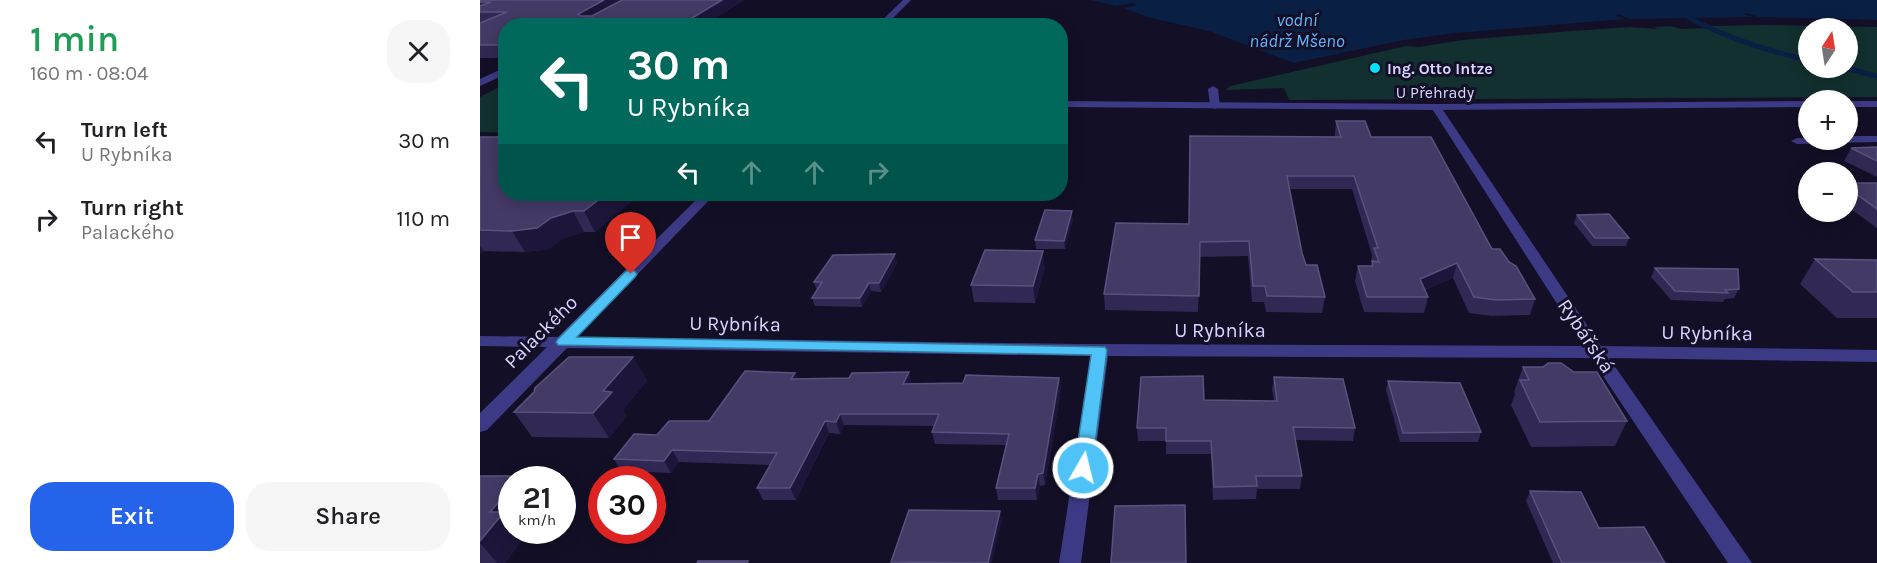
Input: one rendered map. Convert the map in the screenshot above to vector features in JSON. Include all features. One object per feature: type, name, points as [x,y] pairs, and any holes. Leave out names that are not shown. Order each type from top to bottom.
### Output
[{"type":"street","points":[[888,18],[907,0]]},
{"type":"street","points":[[480,83],[498,74]]},
{"type":"street","points":[[1213,89],[1215,106]]},
{"type":"street","name":"U Přehrady","points":[[1068,104],[1436,107],[1798,104]]},
{"type":"street","points":[[1858,104],[1877,104]]},
{"type":"street","name":"Rybářská","points":[[1436,107],[1596,352],[1741,563]]},
{"type":"street","points":[[1797,141],[1877,139]]},
{"type":"street","name":"Palackého","points":[[480,425],[702,201]]},
{"type":"street","name":"U Rybníka","points":[[480,341],[1100,350],[1596,352],[1877,356]]},
{"type":"street","points":[[1070,563],[1100,350]]},
{"type":"green space","points":[[1711,26],[1798,26],[1798,78],[1858,78],[1858,27],[1877,27],[1877,97],[1858,97],[1858,90],[1798,90],[1798,97],[1289,100],[1284,88],[1226,90],[1230,86],[1406,46],[1419,47],[1463,40],[1630,27],[1708,28]]},
{"type":"green space","points":[[498,88],[498,133],[480,132],[480,97]]},
{"type":"water","name":"vodní nádrž Mšeno","points":[[1090,0],[1877,0],[1877,20],[1759,17],[1746,13],[1744,14],[1753,17],[1630,19],[1618,14],[1616,16],[1625,19],[1455,33],[1404,40],[1294,63],[1209,31],[1147,17],[1124,8],[1137,5],[1132,3],[1116,6]]},
{"type":"building","points":[[480,0],[604,0],[578,14],[592,16],[622,0],[722,0],[692,18],[498,18],[498,45],[480,45],[480,23],[507,12],[480,12],[480,6],[491,2],[480,2]]},
{"type":"building","points":[[1336,121],[1365,121],[1371,137],[1431,137],[1492,249],[1500,249],[1509,262],[1516,266],[1535,299],[1496,300],[1474,297],[1457,263],[1420,279],[1428,297],[1367,297],[1358,266],[1373,266],[1372,261],[1379,262],[1374,248],[1378,248],[1354,176],[1287,176],[1302,253],[1306,265],[1317,265],[1325,297],[1267,296],[1265,286],[1253,286],[1249,241],[1200,242],[1199,296],[1104,294],[1116,223],[1189,224],[1190,136],[1341,137]]},
{"type":"building","points":[[480,137],[498,137],[498,201],[597,201],[584,211],[573,211],[551,218],[537,228],[512,231],[480,230]]},
{"type":"building","points":[[1877,147],[1877,161],[1855,150],[1858,150],[1858,148]]},
{"type":"building","points":[[1858,183],[1877,183],[1877,209],[1858,195]]},
{"type":"building","points":[[1045,210],[1072,211],[1064,241],[1035,240]]},
{"type":"building","points":[[1609,214],[1629,238],[1595,238],[1577,215]]},
{"type":"building","points":[[985,250],[1043,251],[1033,286],[971,285]]},
{"type":"building","points":[[895,254],[879,283],[869,283],[860,298],[812,298],[822,282],[814,282],[833,255]]},
{"type":"building","points":[[1815,259],[1877,260],[1877,292],[1853,292]]},
{"type":"building","points":[[1655,268],[1738,269],[1739,289],[1725,290],[1728,293],[1675,291]]},
{"type":"building","points":[[569,357],[633,357],[603,391],[612,392],[593,413],[514,412],[534,392],[535,388]]},
{"type":"building","points":[[1548,363],[1561,363],[1574,372],[1597,372],[1627,421],[1540,422],[1520,380],[1529,380],[1523,367],[1543,367]]},
{"type":"building","points":[[745,371],[795,373],[791,379],[849,378],[852,373],[909,372],[903,384],[963,383],[966,375],[1059,378],[1043,473],[1038,474],[1035,488],[996,488],[1009,434],[932,432],[939,414],[840,414],[836,422],[825,421],[790,488],[757,488],[777,453],[672,450],[664,461],[614,459],[634,434],[657,435],[669,421],[709,421]]},
{"type":"building","points":[[1203,376],[1204,400],[1277,401],[1274,377],[1343,379],[1355,428],[1293,427],[1302,476],[1256,476],[1257,486],[1214,487],[1211,441],[1166,441],[1166,428],[1137,428],[1141,377]]},
{"type":"building","points":[[1388,381],[1460,383],[1481,432],[1403,433]]},
{"type":"building","points":[[480,476],[498,476],[498,503],[490,512],[498,512],[498,519],[480,541]]},
{"type":"building","points":[[1530,491],[1581,492],[1599,528],[1644,527],[1665,563],[1562,563]]},
{"type":"building","points":[[1185,505],[1186,563],[1111,563],[1115,506]]},
{"type":"building","points":[[909,510],[1000,511],[988,563],[891,562]]},
{"type":"building","points":[[698,561],[748,561],[747,563],[697,563]]},
{"type":"waterway","points":[[1659,0],[1699,23],[1726,35],[1798,57]]},
{"type":"waterway","points":[[1858,71],[1877,76]]},
{"type":"place","name":"Ing. Otto Intze","points":[[1375,68]]},
{"type":"route","points":[[631,274],[564,342],[1100,350],[1083,468]]}]
